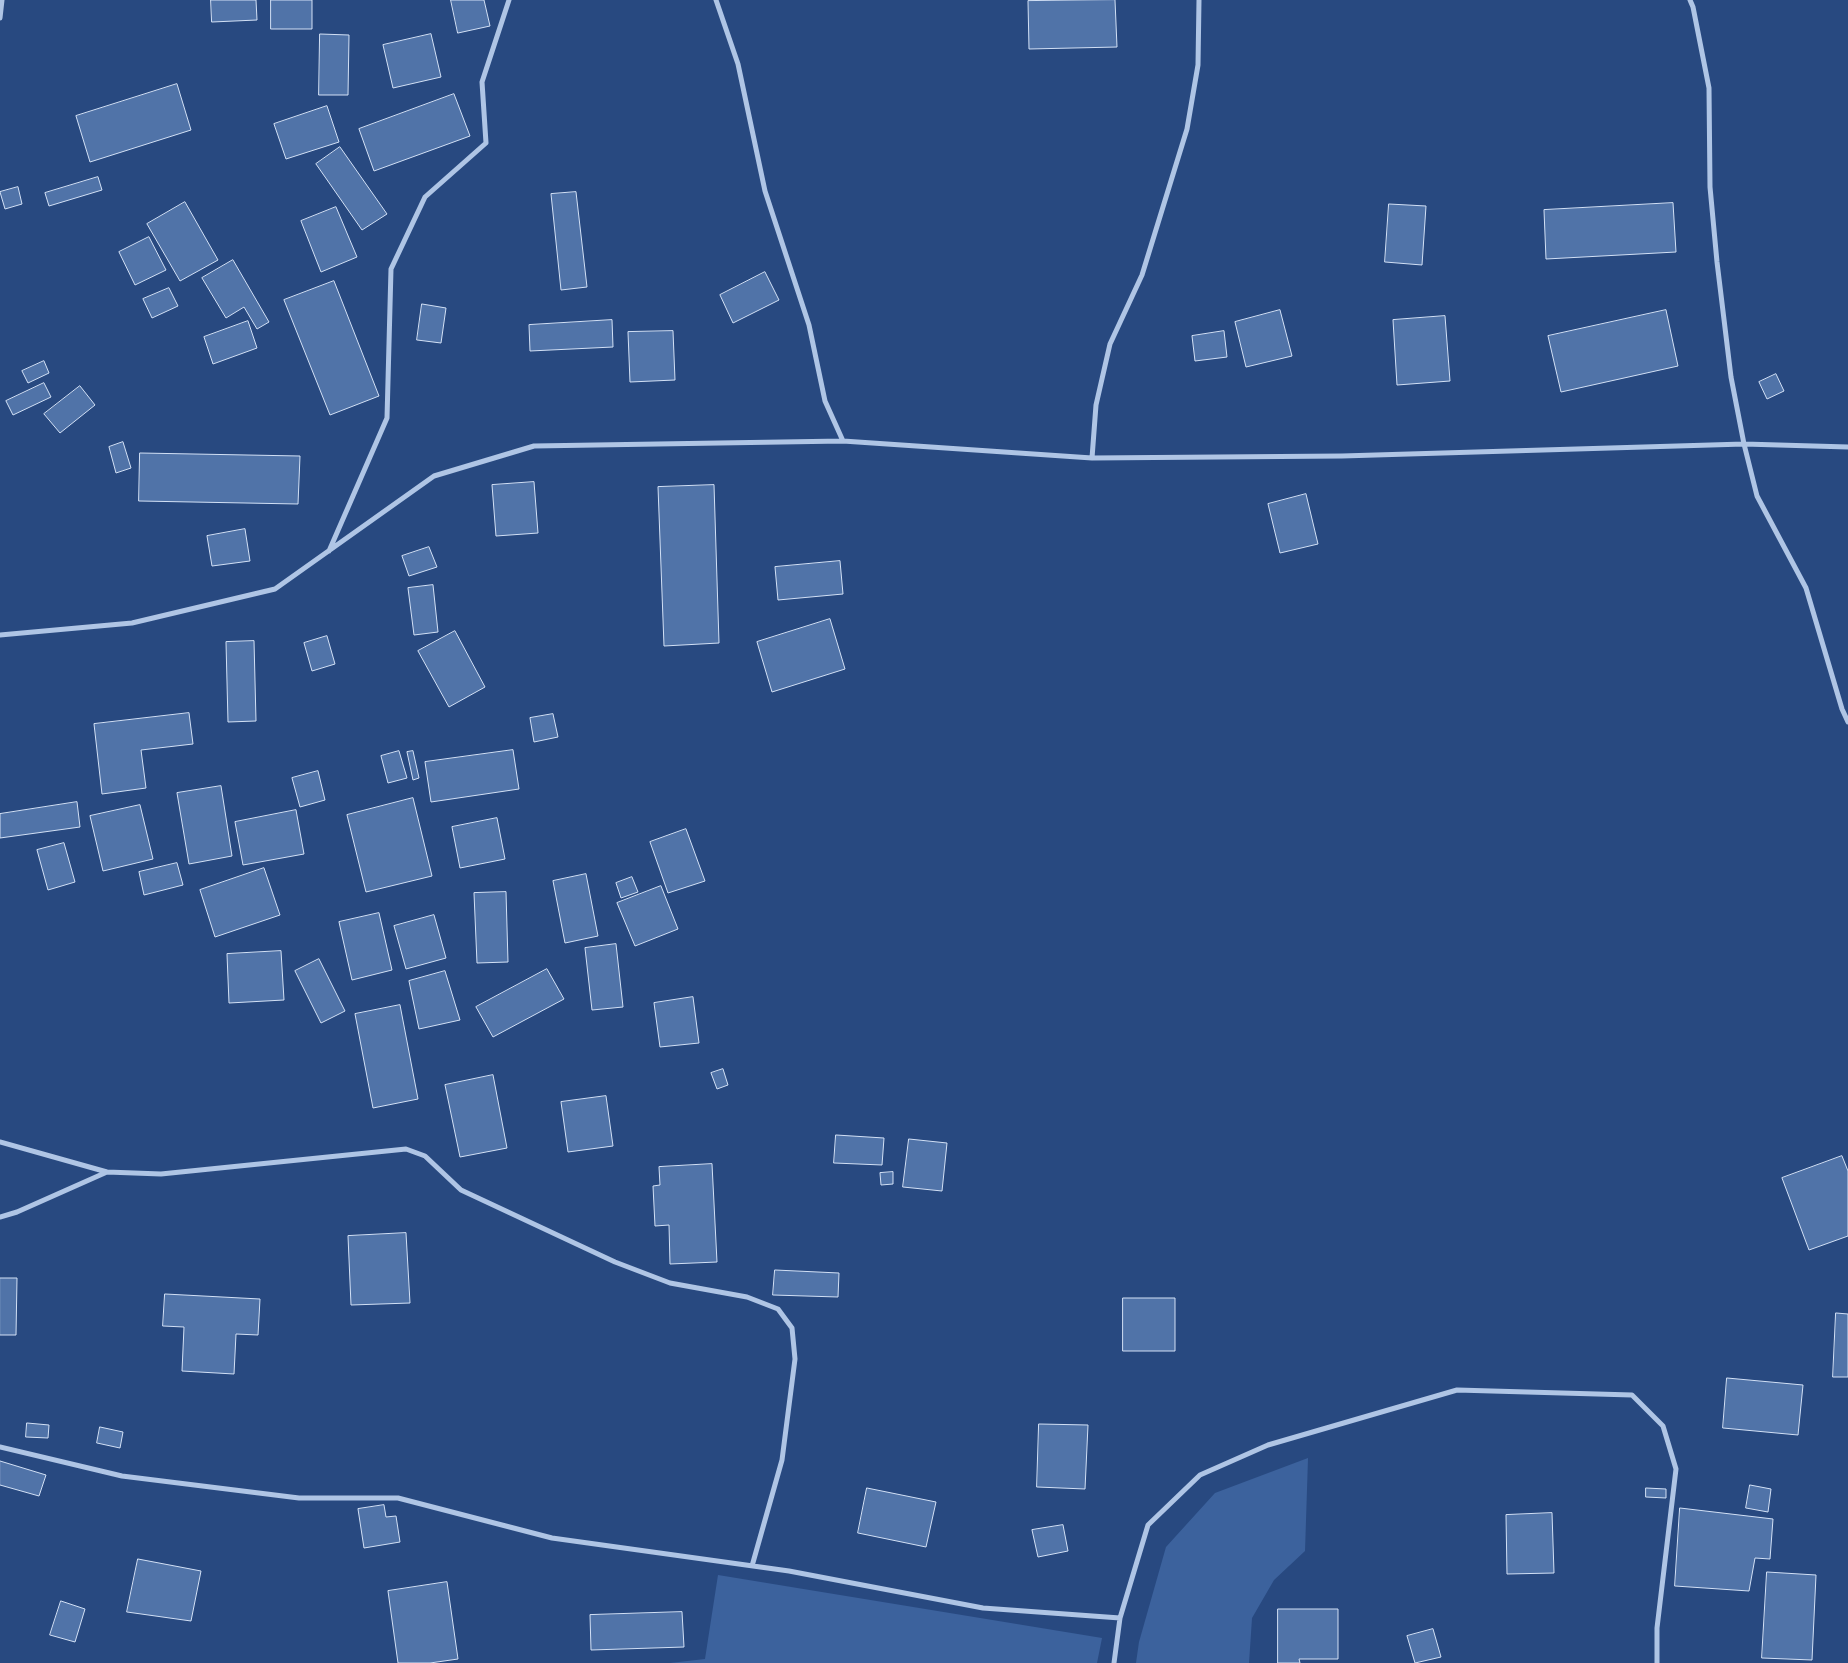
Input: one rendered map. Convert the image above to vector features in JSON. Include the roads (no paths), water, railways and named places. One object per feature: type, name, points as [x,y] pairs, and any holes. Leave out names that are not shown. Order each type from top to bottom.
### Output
[{"type":"street","points":[[0,18],[2,0]]},
{"type":"street","points":[[329,552],[387,418],[391,269],[425,197],[486,143],[482,82],[509,0]]},
{"type":"street","points":[[716,0],[738,64],[765,191],[809,326],[825,401],[843,441]]},
{"type":"street","points":[[1092,458],[1096,405],[1110,344],[1142,275],[1187,128],[1198,65],[1199,0]]},
{"type":"street","points":[[1690,0],[1708,88],[1710,187],[1716,252],[1731,377],[1744,444],[1757,496],[1806,588],[1842,709],[1848,722]]},
{"type":"street","points":[[0,635],[132,623],[275,589],[434,476],[534,446],[843,441],[1092,458],[1342,456],[1744,444],[1848,447]]},
{"type":"street","points":[[0,1142],[107,1172],[161,1174],[406,1149],[425,1156],[461,1190],[615,1262],[670,1283],[747,1297],[778,1309],[792,1328],[796,1359],[782,1460],[752,1566]]},
{"type":"street","points":[[0,1217],[17,1212],[107,1172]]},
{"type":"street","points":[[1114,1663],[1120,1618],[1148,1525],[1200,1475],[1268,1445],[1457,1390],[1632,1395],[1663,1426],[1676,1469],[1657,1628],[1657,1663]]},
{"type":"street","points":[[0,1447],[132,1478],[299,1498],[398,1498],[552,1538],[752,1566],[983,1608],[1120,1618]]}]
